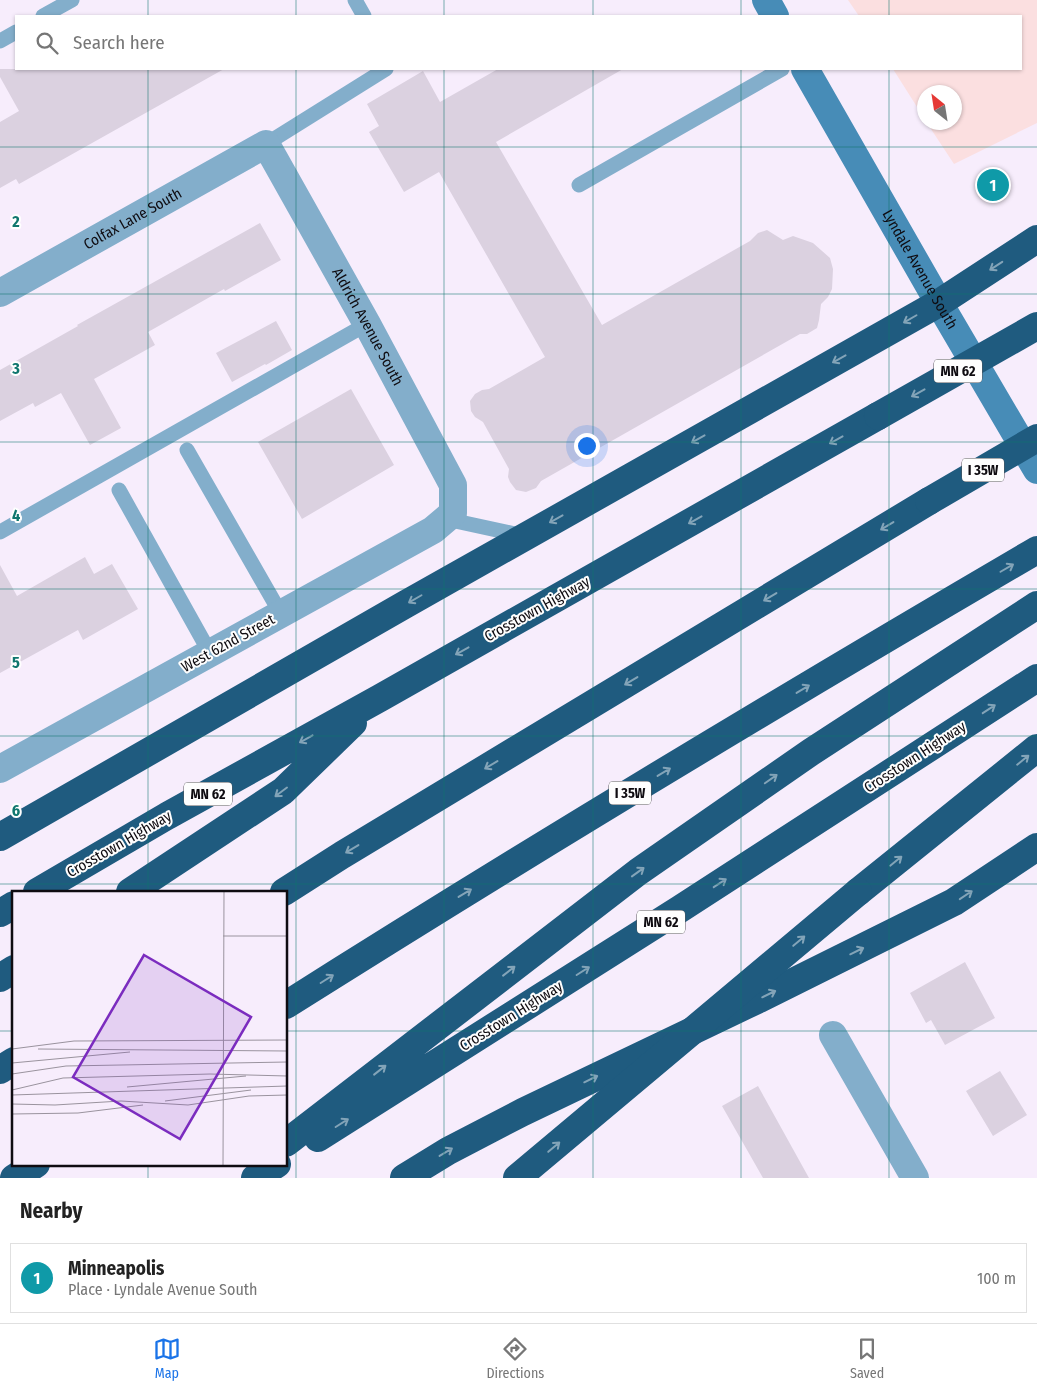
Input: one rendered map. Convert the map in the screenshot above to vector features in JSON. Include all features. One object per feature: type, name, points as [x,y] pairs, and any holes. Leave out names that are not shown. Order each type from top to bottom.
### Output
[{"type":"highway","points":[[0,837],[526,536],[939,303],[1037,239]]},
{"type":"highway","name":"Crosstown Highway","points":[[38,891],[167,816],[380,698],[1037,326]]},
{"type":"highway","name":"I 35W","points":[[286,891],[929,501],[1037,438]]},
{"type":"highway","name":"I 35W","points":[[288,1004],[691,755],[1037,550]]},
{"type":"highway","points":[[288,1141],[638,872],[811,752],[1037,605]]},
{"type":"highway","name":"Crosstown Highway","points":[[288,1157],[672,914],[1035,679]]},
{"type":"highway","points":[[132,891],[284,791],[380,698]]},
{"type":"highway","points":[[517,1178],[858,892],[1037,748]]},
{"type":"highway","points":[[404,1178],[448,1151],[523,1112],[759,999],[954,902],[1037,847]]},
{"type":"highway","points":[[0,913],[12,906]]},
{"type":"highway","points":[[0,978],[12,970]]},
{"type":"highway","points":[[0,1070],[12,1062]]},
{"type":"highway","points":[[14,1178],[33,1166]]},
{"type":"highway","points":[[241,1178],[256,1166]]},
{"type":"highway","points":[[255,1178],[274,1166]]},
{"type":"main road","points":[[766,0],[774,15]]},
{"type":"main road","name":"Lyndale Avenue South","points":[[806,70],[1037,470]]},
{"type":"street","name":"Colfax Lane South","points":[[0,293],[266,144]]},
{"type":"street","name":"Aldrich Avenue South","points":[[266,144],[367,324],[453,485],[450,516]]},
{"type":"street","name":"West 62nd Street","points":[[0,769],[433,530],[450,516]]},
{"type":"street","points":[[833,1035],[915,1178]]},
{"type":"lane","points":[[45,15],[72,0]]},
{"type":"lane","points":[[355,0],[363,15]]},
{"type":"lane","points":[[0,41],[15,33]]},
{"type":"lane","points":[[266,144],[384,70]]},
{"type":"lane","points":[[579,185],[780,70]]},
{"type":"lane","points":[[0,532],[367,324]]},
{"type":"lane","points":[[187,450],[281,614]]},
{"type":"lane","points":[[119,490],[210,653]]},
{"type":"lane","points":[[450,516],[526,536]]},
{"type":"shaded area","points":[[848,0],[1037,0],[1037,123],[954,164],[932,130],[962,130],[962,85],[917,85],[917,107],[894,70],[1022,70],[1022,15],[858,15]]},
{"type":"building","points":[[0,69],[222,70],[19,184],[16,179],[0,188],[0,122],[19,111],[0,77]]},
{"type":"building","points":[[496,70],[621,70],[496,142],[602,325],[750,241],[758,233],[767,230],[783,240],[793,236],[813,243],[830,258],[833,269],[832,289],[828,297],[821,304],[817,328],[807,334],[800,334],[541,481],[536,488],[526,492],[516,490],[508,477],[509,469],[483,422],[475,417],[471,411],[470,401],[475,394],[489,389],[545,357],[439,172],[404,192],[369,132],[379,126],[367,104],[423,71],[440,102]]},
{"type":"building","points":[[260,223],[281,260],[225,291],[224,289],[148,332],[155,345],[94,379],[121,428],[90,445],[61,393],[35,407],[33,403],[0,421],[0,370]]},
{"type":"building","points":[[276,321],[292,350],[232,382],[216,353]]},
{"type":"building","points":[[351,389],[394,465],[302,519],[258,442]]},
{"type":"building","points":[[85,557],[94,574],[112,564],[138,609],[83,640],[78,630],[0,673],[0,565],[17,596]]},
{"type":"building","points":[[965,962],[995,1018],[945,1045],[931,1020],[926,1023],[910,993]]},
{"type":"building","points":[[1000,1071],[1027,1115],[993,1136],[966,1091]]},
{"type":"building","points":[[758,1086],[809,1178],[763,1178],[722,1106]]},
{"type":"place","name":"Minneapolis","points":[[993,185]]}]
